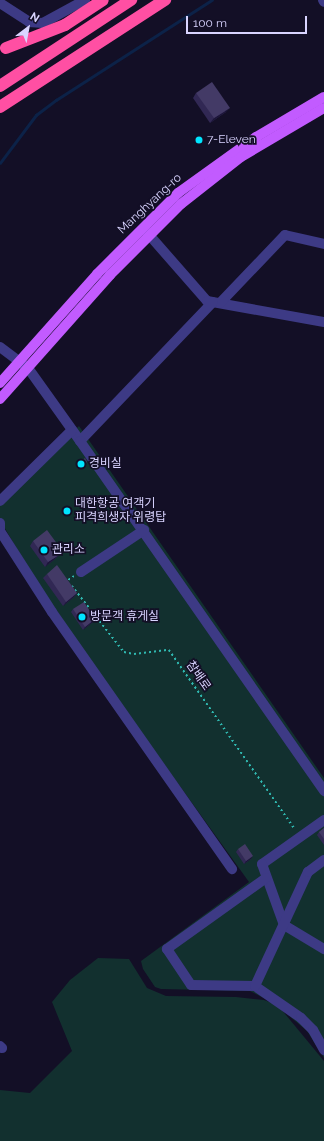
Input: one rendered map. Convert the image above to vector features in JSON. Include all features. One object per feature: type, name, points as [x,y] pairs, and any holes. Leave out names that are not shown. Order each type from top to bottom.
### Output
[{"type":"highway","points":[[6,48],[65,25],[103,0]]},
{"type":"highway","points":[[0,86],[131,0]]},
{"type":"highway","points":[[0,107],[165,0]]},
{"type":"main road","name":"Manghyang-ro","points":[[0,399],[178,194],[215,165],[300,109],[324,97]]},
{"type":"main road","name":"Manghyang-ro","points":[[0,382],[97,274],[145,231],[224,170],[267,141],[324,108]]},
{"type":"street","points":[[0,3],[29,22],[43,24],[85,0]]},
{"type":"street","points":[[145,231],[207,301],[324,322]]},
{"type":"street","points":[[80,441],[285,234],[324,244]]},
{"type":"street","points":[[0,347],[20,360],[28,368],[144,530],[324,791]]},
{"type":"street","points":[[0,501],[72,430]]},
{"type":"street","points":[[0,523],[0,529],[52,612],[232,868]]},
{"type":"street","points":[[81,572],[144,530]]},
{"type":"street","points":[[324,820],[262,864],[283,923],[324,949]]},
{"type":"street","points":[[255,986],[308,872],[324,860]]},
{"type":"street","points":[[266,878],[167,950],[191,985],[255,986],[301,1018],[313,1030],[324,1050]]},
{"type":"path","name":"참배로","points":[[81,572],[68,580],[124,652],[134,654],[169,650],[300,837]]},
{"type":"green space","points":[[79,426],[324,778],[324,1058],[307,1031],[281,1009],[324,1061],[324,1141],[0,1141],[0,1090],[30,1093],[72,1051],[52,1002],[70,980],[98,958],[129,959],[147,988],[166,996],[236,997],[264,1000],[277,1005],[250,991],[161,989],[155,987],[143,969],[141,961],[249,882],[102,678],[30,571],[0,520],[0,503]]},
{"type":"building","points":[[212,82],[230,108],[214,118],[196,93]]},
{"type":"building","name":"경비실","points":[[85,458],[87,462],[80,467],[77,464]]},
{"type":"building","name":"관리소","points":[[47,530],[61,549],[57,552],[59,555],[48,562],[33,541]]},
{"type":"building","points":[[57,565],[77,593],[66,602],[47,574]]},
{"type":"building","name":"방문객 휴게실","points":[[84,602],[95,619],[85,627],[73,609]]},
{"type":"building","points":[[324,828],[324,839],[319,832]]},
{"type":"building","points":[[245,844],[253,856],[246,861],[238,849]]},
{"type":"waterway","points":[[0,163],[36,115],[56,100],[212,0]]},
{"type":"place","name":"7-Eleven","points":[[199,140]]},
{"type":"place","name":"경비실","points":[[81,464]]},
{"type":"place","name":"대한항공 여객기 피격희생자 위령탑","points":[[67,511]]},
{"type":"place","name":"관리소","points":[[44,550]]},
{"type":"place","name":"방문객 휴게실","points":[[82,617]]}]
